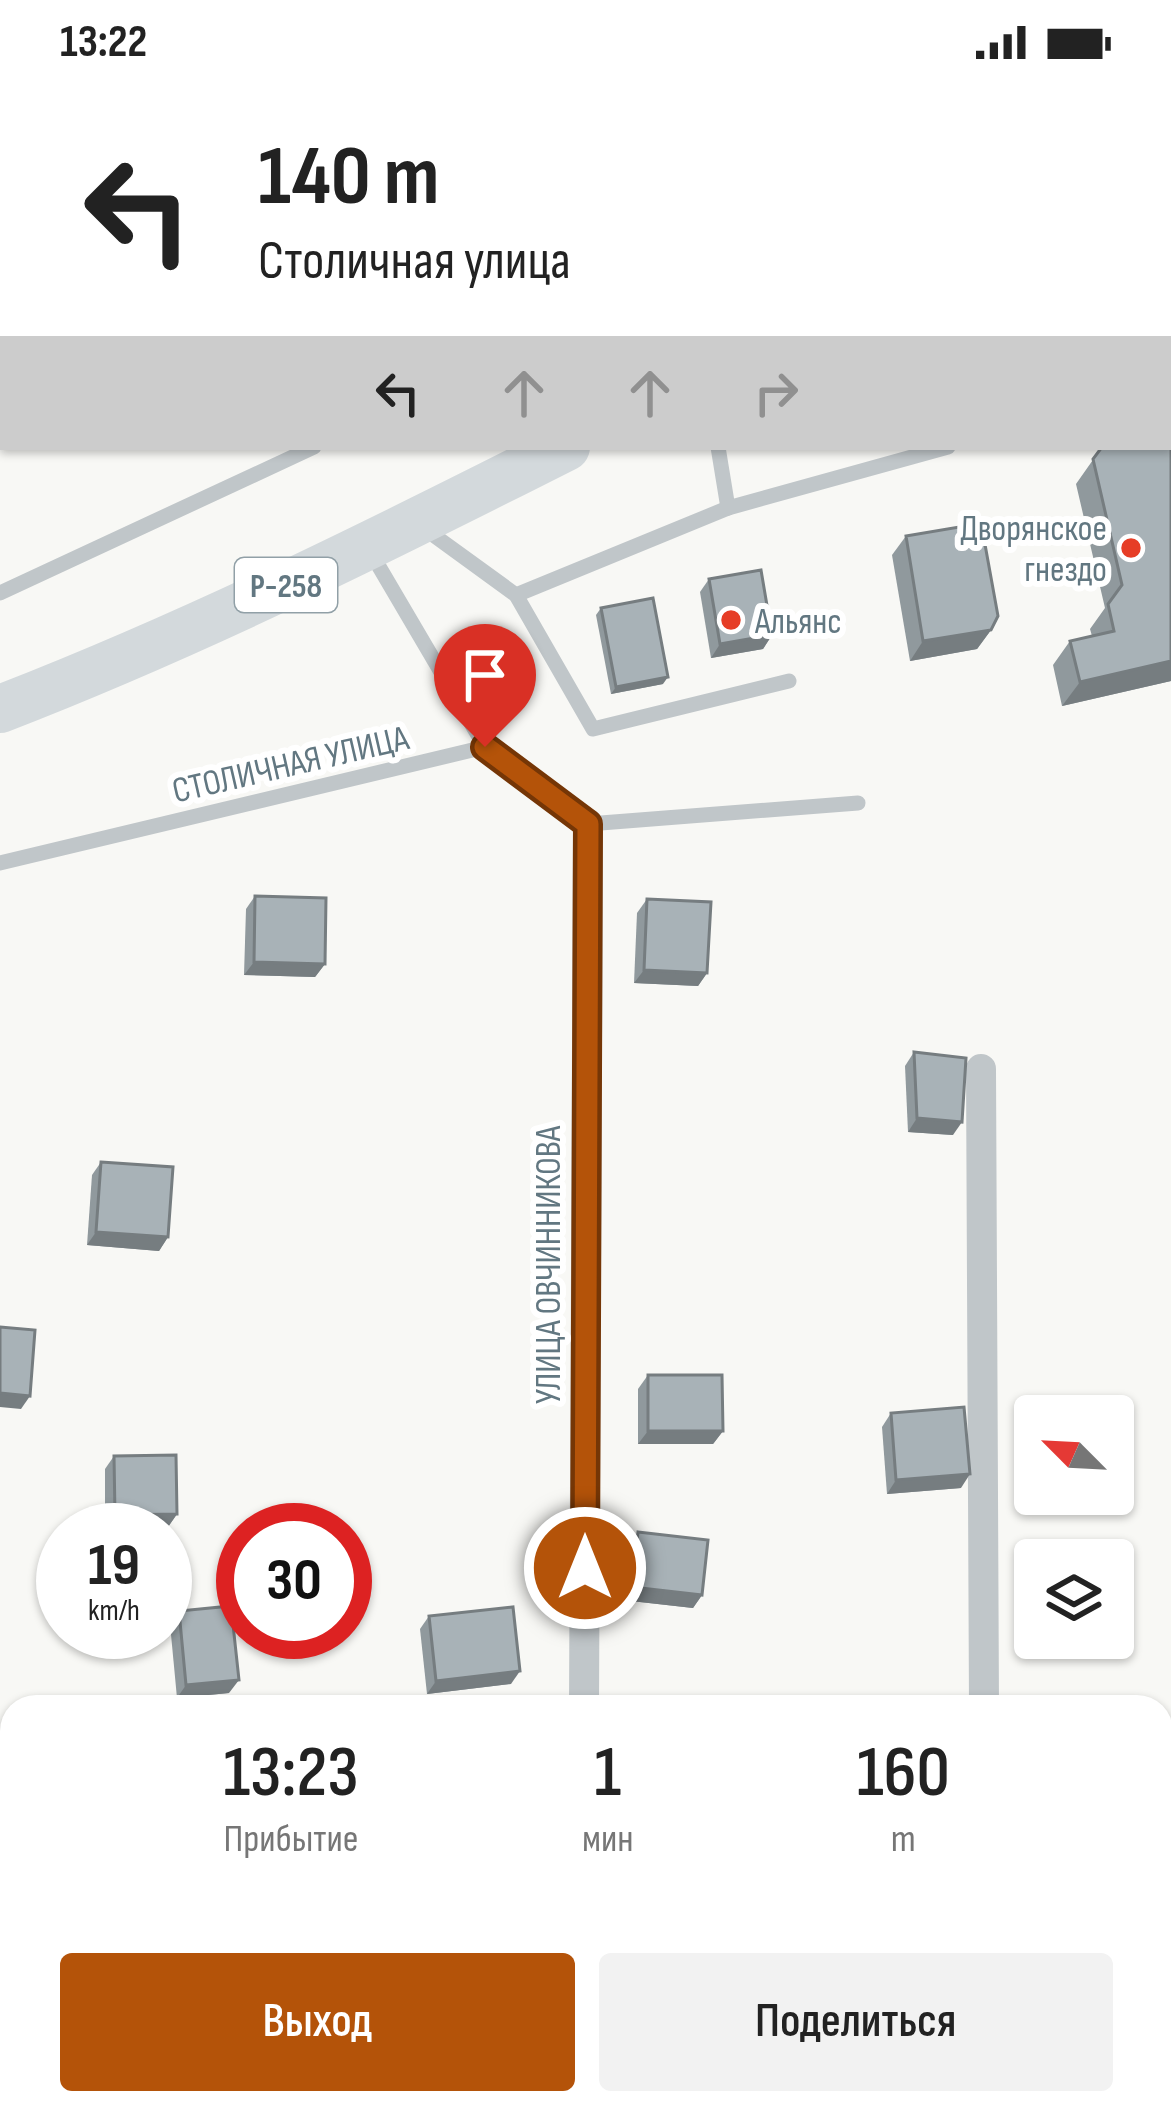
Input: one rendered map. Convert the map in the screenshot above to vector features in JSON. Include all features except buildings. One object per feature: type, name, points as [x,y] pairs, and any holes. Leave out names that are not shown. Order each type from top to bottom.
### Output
[{"type":"highway","name":"Р-258","points":[[0,710],[107,668],[368,547],[560,450]]},
{"type":"street","name":"УЛИЦА ОВЧИННИКОВА","points":[[584,1695],[588,824]]},
{"type":"street","points":[[981,1069],[985,1695]]},
{"type":"lane","points":[[0,593],[308,450]]},
{"type":"lane","points":[[718,450],[728,508]]},
{"type":"lane","points":[[516,595],[728,508],[936,450]]},
{"type":"lane","points":[[416,523],[516,595],[593,729],[789,681]]},
{"type":"lane","points":[[368,547],[485,747],[588,824],[858,803]]},
{"type":"lane","name":"СТОЛИЧНАЯ УЛИЦА","points":[[0,863],[485,747]]},
{"type":"place","name":"Дворянское гнездо","points":[[1131,548]]},
{"type":"place","name":"Альянс","points":[[731,620]]},
{"type":"route","points":[[485,747],[588,824],[585,1568]]}]
